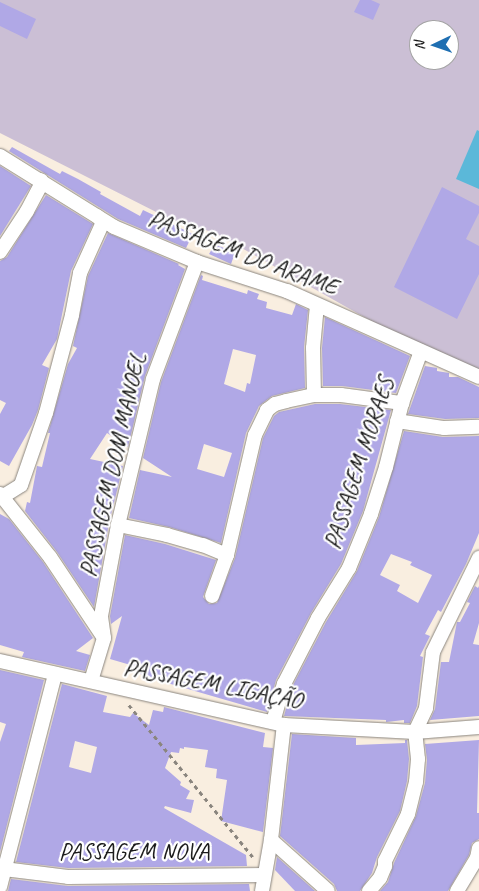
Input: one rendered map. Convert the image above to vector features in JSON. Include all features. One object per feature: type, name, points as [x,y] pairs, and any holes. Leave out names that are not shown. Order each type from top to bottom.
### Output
[{"type":"street","name":"PASSAGEM DO ARAME","points":[[0,156],[114,227],[197,262],[288,291],[479,377]]},
{"type":"street","points":[[0,252],[40,187],[41,180]]},
{"type":"street","points":[[94,213],[103,222],[80,273],[72,315],[46,413],[20,485],[1,495],[50,557],[104,638]]},
{"type":"street","name":"PASSAGEM DOM MANOEL","points":[[91,682],[104,638],[101,616],[118,525],[153,379],[197,262]]},
{"type":"street","points":[[314,396],[313,348],[317,305]]},
{"type":"street","name":"PASSAGEM MORAES","points":[[262,891],[271,840],[279,724],[284,684],[318,618],[349,568],[371,514],[386,467],[402,403],[421,351]]},
{"type":"street","points":[[212,596],[227,555],[255,435],[267,410],[276,404],[314,396],[341,394],[402,403]]},
{"type":"street","points":[[398,421],[444,428],[478,427]]},
{"type":"street","points":[[118,525],[167,535],[203,545],[227,555]]},
{"type":"street","points":[[369,891],[380,878],[385,861],[408,814],[416,782],[418,759],[415,732],[426,708],[434,652],[479,558]]},
{"type":"street","name":"PASSAGEM LIGAÇÃO","points":[[0,662],[279,724],[415,732],[479,727]]},
{"type":"street","points":[[0,887],[55,674]]},
{"type":"street","points":[[271,840],[328,891]]},
{"type":"street","points":[[457,891],[477,858],[479,848]]},
{"type":"street","name":"PASSAGEM NOVA","points":[[4,869],[68,877],[264,872]]},
{"type":"path","points":[[113,687],[143,720],[161,746],[264,872]]},
{"type":"shaded area","points":[[0,0],[479,0],[479,374],[389,331],[215,233],[170,219],[0,133]]},
{"type":"water","points":[[477,130],[479,131],[479,189],[456,179]]},
{"type":"building","points":[[360,0],[371,0],[380,4],[373,20],[354,12]]},
{"type":"building","points":[[0,2],[36,19],[27,39],[0,26]]},
{"type":"building","points":[[12,147],[60,174],[62,171],[78,179],[101,192],[100,194],[140,216],[143,210],[193,234],[186,248],[118,219],[9,151]]},
{"type":"building","points":[[0,166],[31,186],[0,236]]},
{"type":"building","points":[[442,187],[479,206],[479,213],[466,239],[479,246],[479,274],[457,319],[394,287]]},
{"type":"building","points":[[46,195],[93,224],[71,271],[57,339],[42,365],[49,368],[38,410],[32,425],[9,466],[0,461],[0,414],[6,403],[0,400],[0,261],[7,257]]},
{"type":"building","points":[[108,233],[179,264],[185,269],[145,376],[128,447],[107,433],[90,459],[123,466],[109,523],[94,607],[57,552],[25,511],[27,502],[30,503],[37,466],[42,467],[50,433],[48,433],[68,364],[77,348],[73,346],[88,276]]},
{"type":"building","points":[[215,244],[235,253],[231,264],[209,254]]},
{"type":"building","points":[[201,275],[203,276],[202,280],[247,294],[248,290],[259,294],[257,299],[267,302],[266,308],[292,315],[296,304],[308,310],[304,347],[305,388],[272,396],[259,406],[246,433],[221,543],[169,527],[129,518],[140,470],[172,477],[143,458],[161,382]],"holes":[[[233,349],[256,355],[250,384],[247,383],[245,392],[224,384]],[[204,444],[232,453],[224,477],[197,469]]]},
{"type":"building","points":[[325,317],[410,356],[396,393],[342,386],[323,386],[322,348]]},
{"type":"building","points":[[425,366],[437,368],[437,371],[449,373],[449,377],[458,377],[479,387],[479,418],[445,419],[408,414]]},
{"type":"building","points":[[315,404],[340,404],[391,410],[363,511],[341,564],[311,613],[276,680],[267,712],[157,680],[132,671],[134,666],[110,659],[122,616],[111,624],[110,616],[125,535],[165,544],[216,560],[203,597],[209,604],[217,603],[235,558],[263,438],[274,416],[279,412]]},
{"type":"building","points":[[404,431],[443,437],[479,436],[479,533],[466,564],[441,612],[438,610],[425,634],[430,636],[420,656],[423,657],[417,706],[410,723],[404,723],[404,720],[386,722],[386,720],[284,716],[292,687],[326,622],[357,571],[379,517]],"holes":[[[391,554],[412,562],[410,565],[432,575],[418,603],[397,591],[400,585],[380,575]]]},
{"type":"building","points":[[0,514],[9,519],[43,562],[93,638],[76,651],[90,655],[85,671],[22,657],[24,652],[0,645]]},
{"type":"building","points":[[475,586],[478,588],[479,586],[479,623],[473,644],[479,645],[479,716],[430,720],[435,709],[441,662],[449,662],[457,622],[460,622],[470,603],[467,602]]},
{"type":"building","points":[[0,670],[44,680],[0,852],[0,742],[6,724],[0,722]]},
{"type":"building","points":[[62,684],[107,696],[103,712],[130,717],[133,713],[149,725],[153,710],[163,712],[164,707],[265,733],[263,747],[273,748],[263,832],[221,821],[227,780],[216,778],[217,769],[205,767],[208,750],[180,748],[179,753],[171,752],[165,768],[181,782],[180,785],[190,791],[186,799],[194,800],[191,813],[165,806],[164,808],[246,855],[247,866],[68,868],[16,862]],"holes":[[[75,741],[97,747],[91,773],[69,767]]]},
{"type":"building","points":[[292,734],[356,738],[356,745],[405,743],[405,740],[407,740],[409,759],[407,781],[400,811],[377,857],[372,873],[360,891],[337,891],[334,884],[280,836]]},
{"type":"building","points":[[479,740],[477,813],[479,813],[479,839],[472,843],[469,855],[448,891],[380,891],[388,882],[394,863],[416,816],[425,783],[427,760],[425,744]]},
{"type":"building","points":[[277,857],[315,891],[295,891],[275,870]]},
{"type":"building","points":[[11,879],[68,886],[249,884],[250,891],[8,891]]}]
